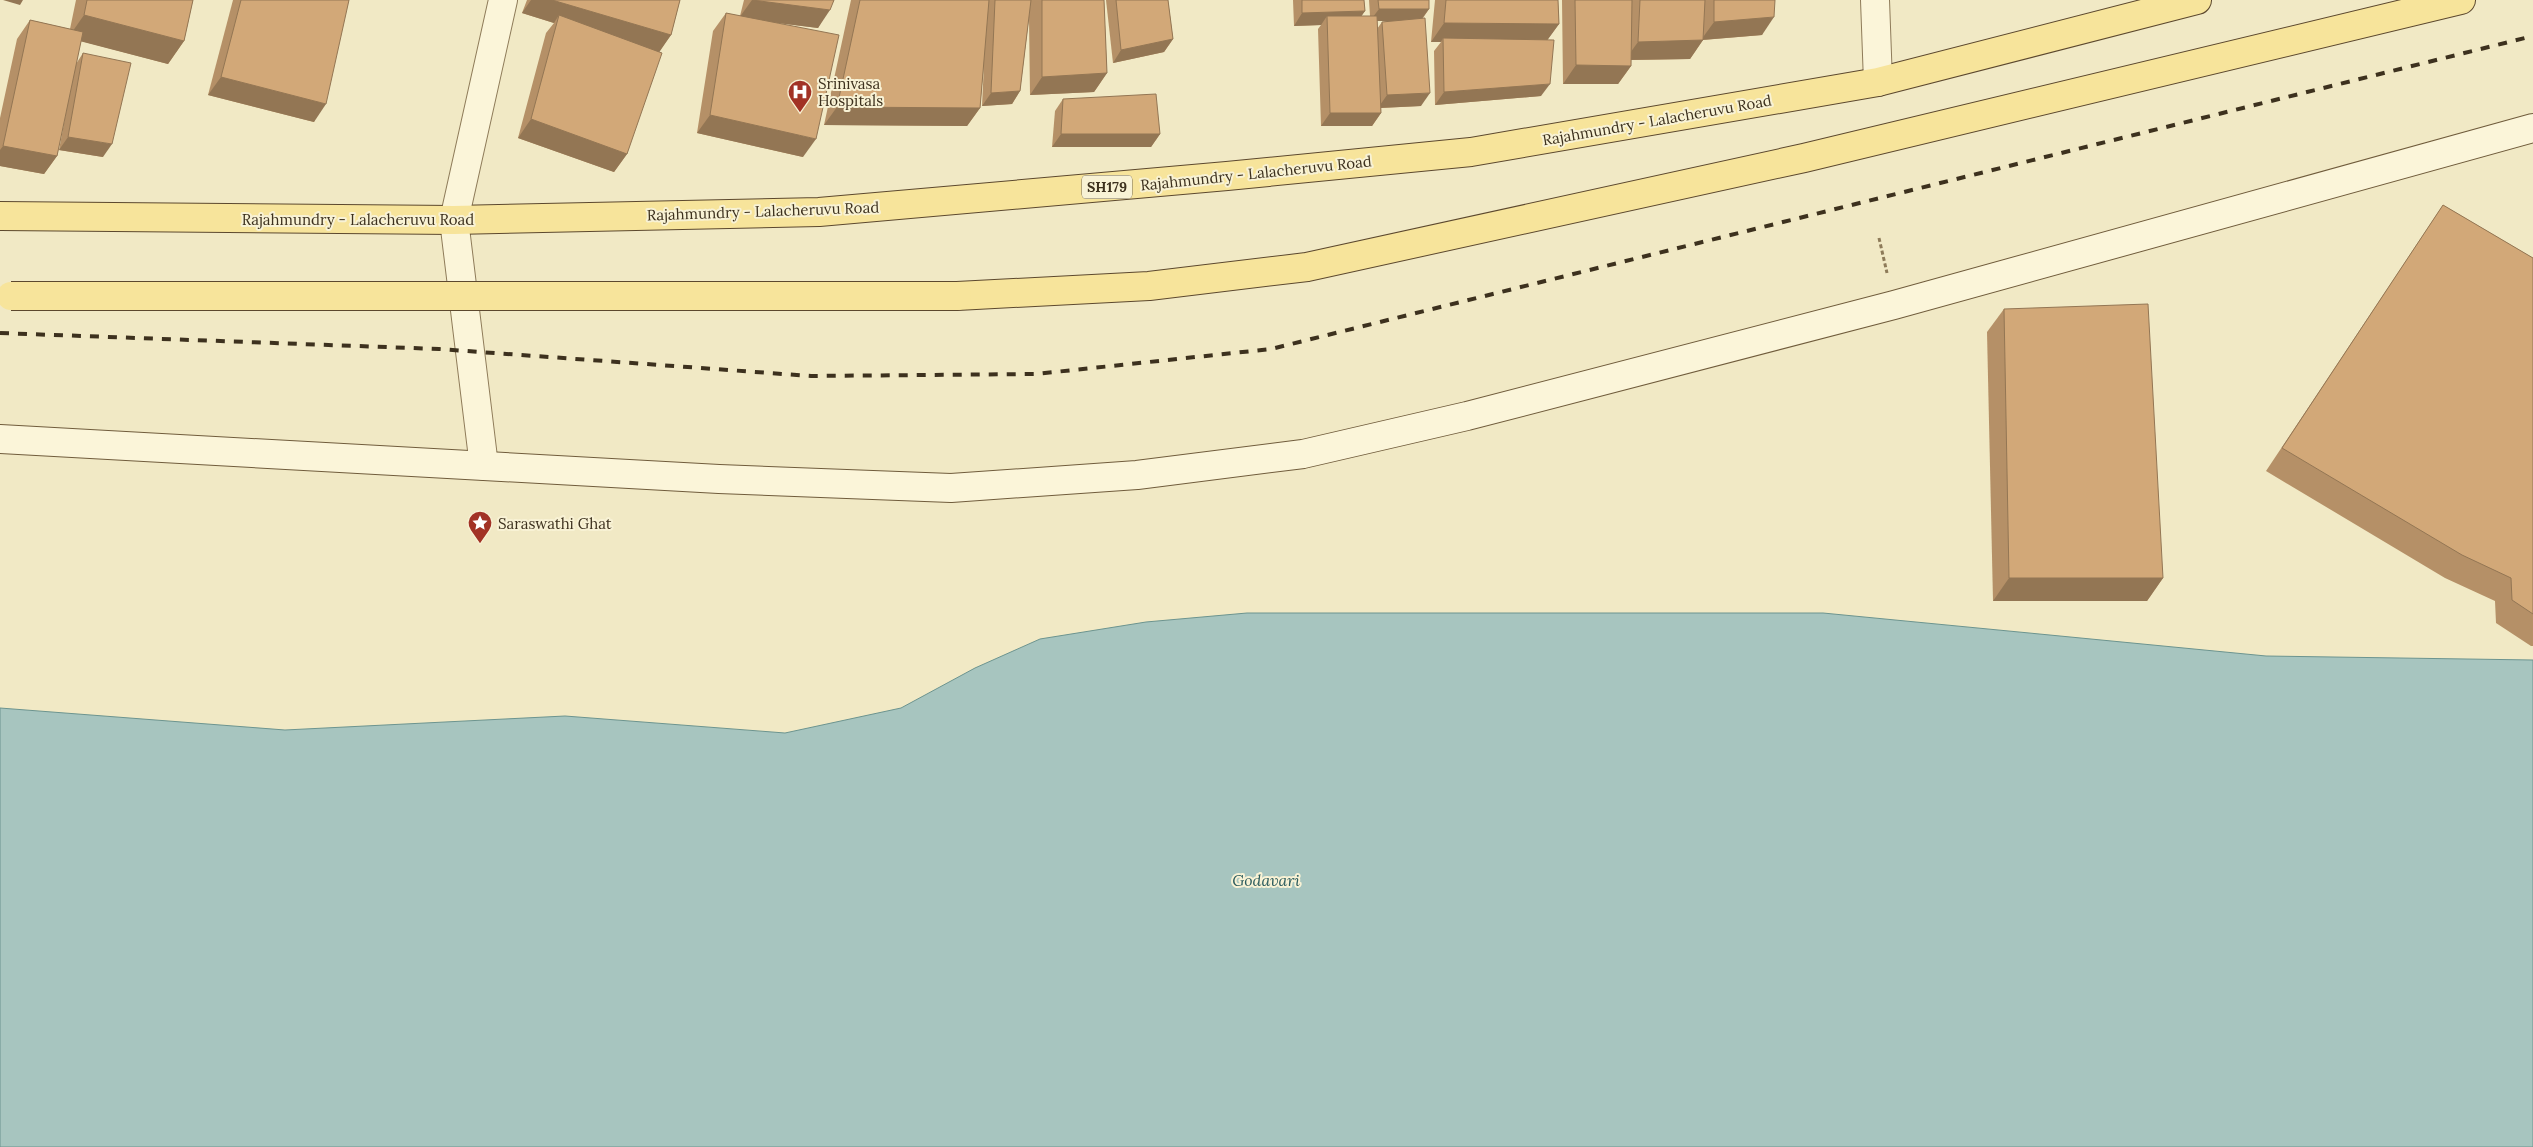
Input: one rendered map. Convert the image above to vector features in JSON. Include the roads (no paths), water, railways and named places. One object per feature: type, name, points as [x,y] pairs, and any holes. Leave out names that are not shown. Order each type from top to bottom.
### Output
[{"type":"main road","points":[[484,466],[454,220],[503,0]]},
{"type":"main road","points":[[1875,0],[1878,82]]},
{"type":"main road","name":"Rajahmundry - Lalacheruvu Road","points":[[0,216],[454,220],[819,212],[1227,176],[1471,152],[1878,82],[2197,0]]},
{"type":"main road","points":[[0,296],[957,296],[1149,286],[1307,267],[1804,158],[2461,0]]},
{"type":"main road","points":[[0,438],[484,466],[951,488],[1137,476],[1303,454],[1467,416],[1894,305],[2533,128]]},
{"type":"water","name":"Godavari","points":[[1247,613],[1823,613],[2266,656],[2533,660],[2533,1147],[0,1147],[0,708],[285,730],[565,716],[785,733],[901,708],[975,668],[1040,639],[1146,622]]},
{"type":"railway","points":[[0,333],[439,349],[811,376],[1036,374],[1271,349],[2533,36]]},
{"type":"place","name":"Srinivasa Hospitals","points":[[800,113]]},
{"type":"place","name":"Saraswathi Ghat","points":[[480,544]]}]
